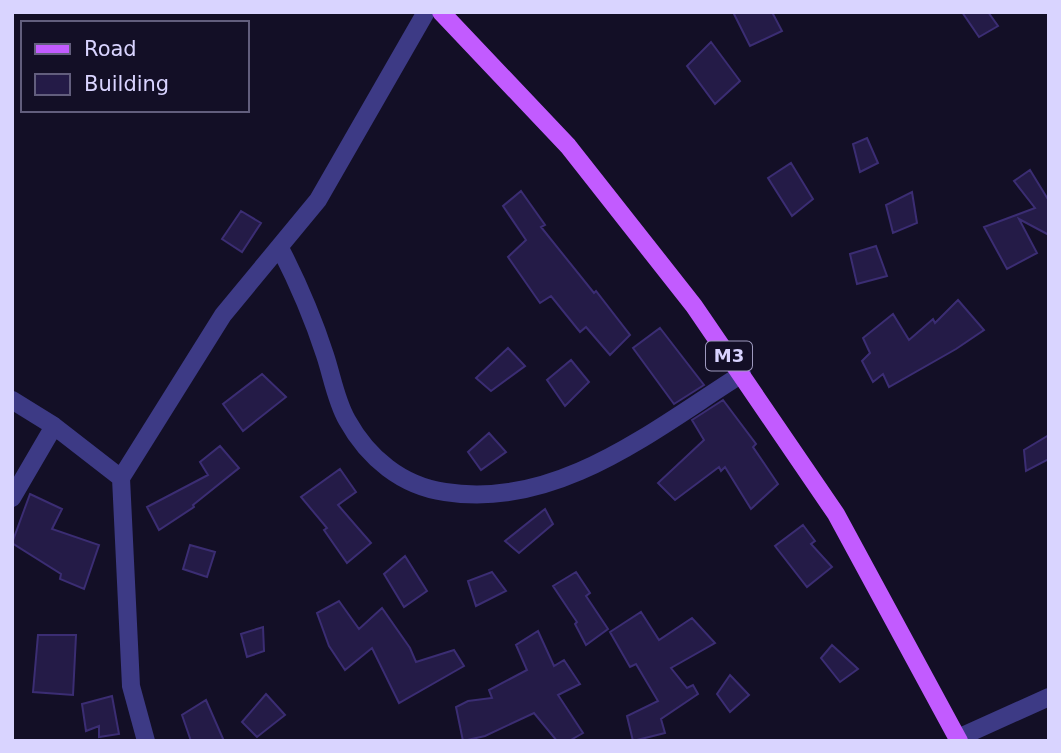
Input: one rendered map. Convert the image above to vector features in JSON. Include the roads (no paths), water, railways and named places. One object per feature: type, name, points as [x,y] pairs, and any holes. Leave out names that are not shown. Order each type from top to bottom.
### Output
[{"type":"main road","name":"M3","points":[[441,12],[568,146],[694,306],[836,514],[959,739]]},
{"type":"street","points":[[146,741],[131,686],[121,478],[222,315],[318,201],[426,12]]},
{"type":"street","points":[[280,248],[303,292],[346,419],[377,462],[422,489],[463,495],[505,495],[552,483],[611,457],[742,374]]},
{"type":"street","points":[[12,400],[54,426],[121,478]]},
{"type":"street","points":[[12,498],[54,426]]},
{"type":"street","points":[[959,739],[1049,697]]}]
